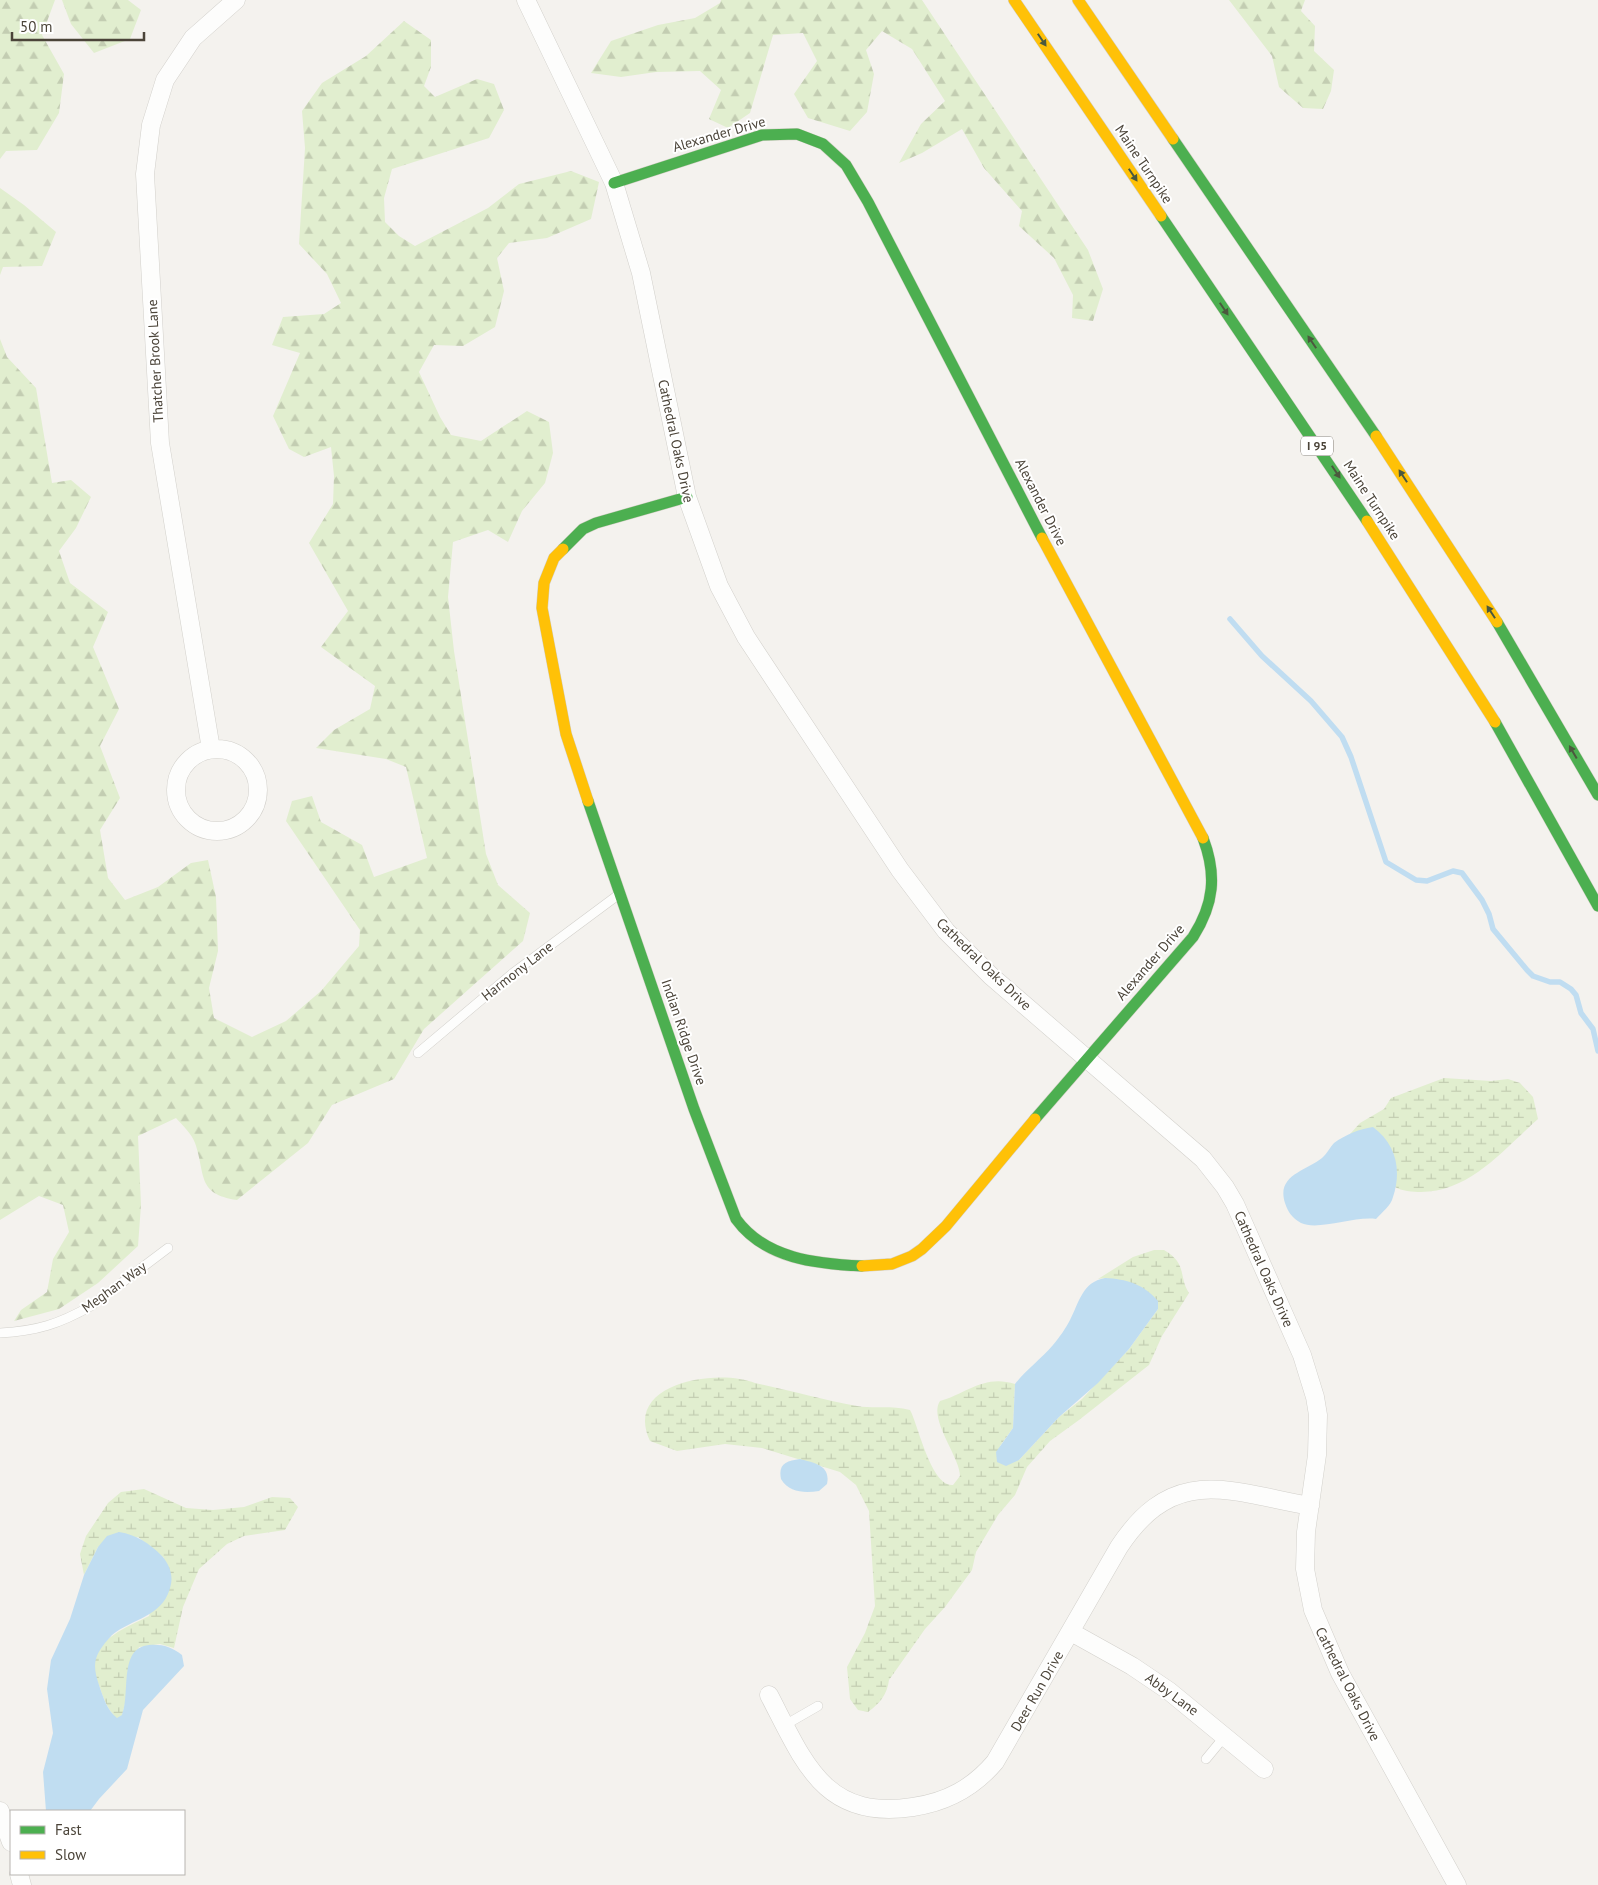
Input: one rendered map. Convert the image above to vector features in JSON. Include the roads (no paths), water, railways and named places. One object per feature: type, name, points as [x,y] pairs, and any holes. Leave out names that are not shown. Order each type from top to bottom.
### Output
[{"type":"main road","name":"Maine Turnpike","points":[[1014,0],[1376,534],[1464,671],[1570,852],[1598,906]]},
{"type":"main road","points":[[1078,0],[1387,452],[1500,627],[1598,795]]},
{"type":"main road","name":"Alexander Drive","points":[[614,183],[762,135],[797,134],[823,144],[846,165],[868,202],[1038,532],[1203,839],[1211,858],[1214,876],[1212,893],[1206,916],[1198,929],[1086,1058]]},
{"type":"main road","name":"Indian Ridge Drive","points":[[687,497],[596,523],[583,529],[554,558],[544,583],[542,608],[566,734],[729,1206],[736,1220],[752,1236],[770,1249],[786,1256],[825,1263],[882,1266],[901,1261],[922,1249],[946,1226],[1086,1058]]},
{"type":"street","name":"Thatcher Brook Lane","points":[[211,749],[160,450],[145,174],[151,125],[165,80],[193,38],[236,0]]},
{"type":"street","name":"Cathedral Oaks Drive","points":[[526,0],[614,183],[632,239],[640,273],[687,497],[719,586],[746,637],[900,870],[928,908],[961,946],[991,976],[1202,1159],[1225,1187],[1235,1204],[1302,1355],[1315,1397],[1317,1455],[1310,1506],[1305,1569],[1308,1593],[1319,1628],[1352,1695],[1458,1885]]},
{"type":"street","points":[[211,749],[224,749],[242,758],[255,774],[258,786],[257,800],[247,818],[237,826],[224,830],[204,829],[192,823],[182,812],[177,800],[177,780],[183,767],[192,757],[211,749]]},
{"type":"street","name":"Deer Run Drive","points":[[770,1694],[811,1772],[828,1788],[849,1802],[863,1807],[885,1809],[939,1801],[967,1788],[995,1762],[1131,1529],[1149,1510],[1171,1498],[1212,1488],[1310,1506]]},
{"type":"street","name":"Abby Lane","points":[[1071,1632],[1132,1666],[1169,1691],[1264,1769]]},
{"type":"street","points":[[0,1811],[10,1839]]},
{"type":"lane","name":"Harmony Lane","points":[[418,1052],[513,973],[620,894]]},
{"type":"lane","name":"Meghan Way","points":[[0,1333],[48,1327],[80,1312],[91,1306],[168,1248]]},
{"type":"lane","points":[[785,1725],[818,1706]]},
{"type":"lane","points":[[1206,1759],[1225,1736]]},
{"type":"water","points":[[1373,1127],[1387,1141],[1397,1167],[1396,1187],[1388,1206],[1376,1219],[1357,1219],[1308,1225],[1295,1219],[1285,1203],[1283,1194],[1289,1180],[1322,1158],[1338,1140],[1357,1131]]},
{"type":"water","points":[[1105,1278],[1127,1281],[1147,1290],[1158,1301],[1158,1309],[1129,1349],[1098,1383],[1059,1417],[1019,1460],[1006,1466],[997,1462],[996,1452],[1013,1428],[1015,1384],[1058,1339],[1086,1289],[1097,1280]]},
{"type":"water","points":[[800,1459],[824,1469],[828,1478],[827,1484],[819,1491],[798,1491],[788,1487],[781,1479],[780,1474],[784,1464]]},
{"type":"water","points":[[119,1532],[125,1533],[147,1543],[164,1559],[171,1573],[171,1584],[168,1594],[157,1609],[115,1633],[98,1653],[95,1668],[106,1703],[117,1718],[122,1715],[129,1663],[133,1654],[139,1648],[154,1645],[171,1648],[182,1655],[184,1666],[143,1710],[127,1769],[91,1810],[46,1810],[43,1772],[53,1733],[47,1689],[51,1660],[70,1619],[84,1575],[98,1547],[107,1536]]},
{"type":"waterway","points":[[1230,619],[1262,656],[1311,701],[1342,737],[1351,757],[1386,862],[1416,880],[1427,881],[1453,871],[1462,873],[1482,900],[1489,914],[1493,929],[1527,970],[1533,976],[1550,982],[1560,982],[1571,989],[1576,995],[1581,1013],[1593,1029],[1598,1051]]}]
